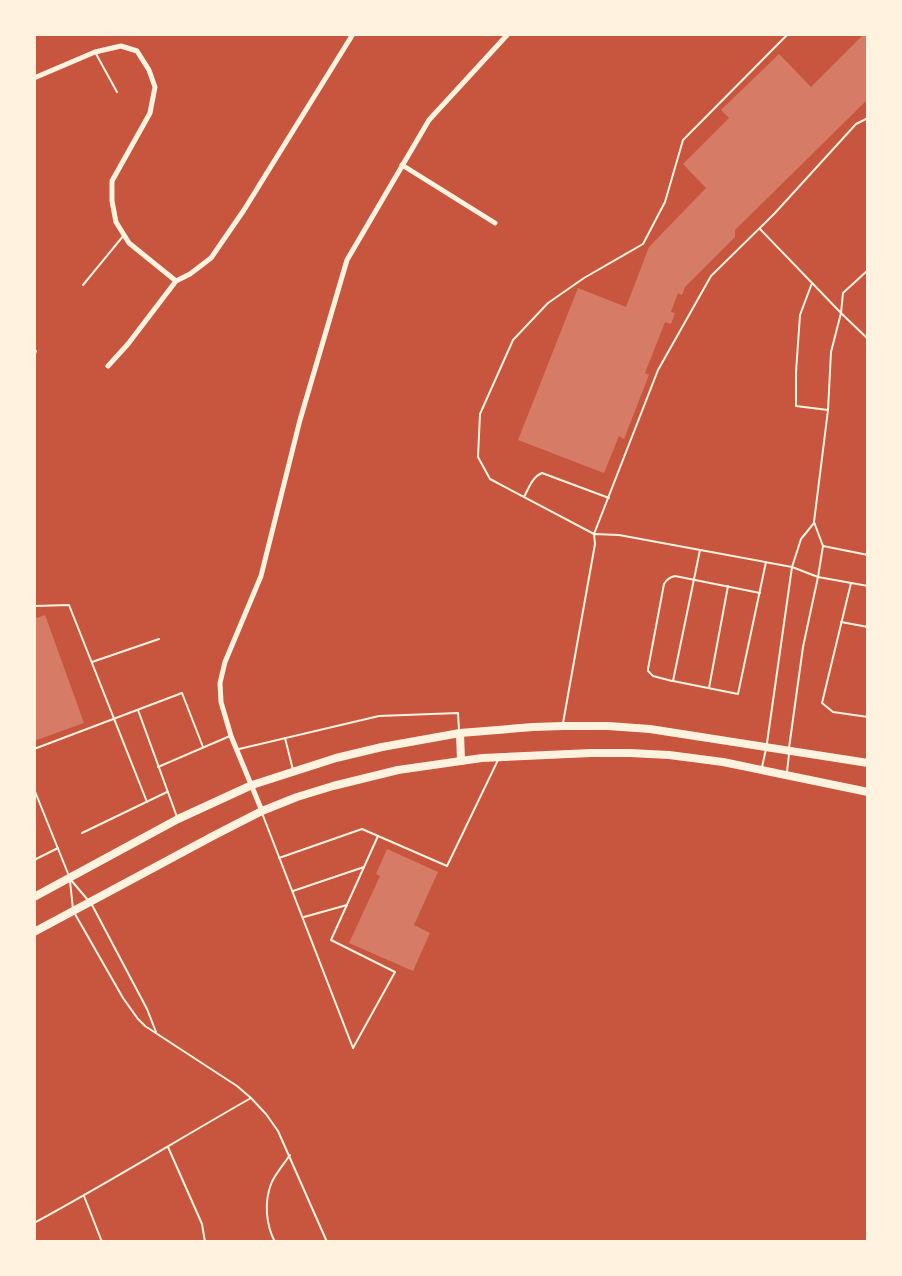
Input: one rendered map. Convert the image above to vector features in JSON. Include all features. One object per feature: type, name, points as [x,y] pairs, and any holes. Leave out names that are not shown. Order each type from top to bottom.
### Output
[{"type":"main road","points":[[34,899],[178,819],[252,785],[336,758],[460,733],[563,726],[650,729],[867,763]]},
{"type":"main road","points":[[460,733],[461,761]]},
{"type":"main road","points":[[34,932],[261,811],[297,797],[369,776],[419,766],[500,758],[630,753],[694,758],[867,792]]},
{"type":"street","points":[[108,366],[128,344],[176,281],[190,274],[211,258],[244,210],[353,34]]},
{"type":"street","points":[[261,811],[231,736],[221,702],[220,682],[225,662],[261,576],[300,420],[347,260],[429,120],[508,34]]},
{"type":"street","points":[[34,78],[95,52],[121,46],[137,51],[149,70],[155,87],[150,113],[112,181],[112,201],[116,222],[129,243],[176,281]]},
{"type":"street","points":[[402,165],[495,223]]},
{"type":"lane","points":[[788,34],[682,140],[665,202],[643,244],[584,278],[548,303],[513,340],[480,414],[478,457],[490,479],[594,534],[619,535],[766,562],[792,567],[818,577],[867,586]]},
{"type":"lane","points":[[95,52],[117,92]]},
{"type":"lane","points":[[563,726],[596,544],[594,534],[658,370],[711,276],[856,124],[867,118]]},
{"type":"lane","points":[[759,228],[867,339]]},
{"type":"lane","points":[[82,285],[124,235]]},
{"type":"lane","points":[[786,775],[803,647],[823,546],[814,522],[828,410],[831,352],[841,313],[843,294],[867,270]]},
{"type":"lane","points":[[812,283],[800,315],[795,372],[796,406],[828,410]]},
{"type":"lane","points":[[34,351],[36,351],[34,356]]},
{"type":"lane","points":[[524,497],[534,478],[542,473],[609,498]]},
{"type":"lane","points":[[761,770],[792,567],[801,539],[814,522]]},
{"type":"lane","points":[[823,546],[867,555]]},
{"type":"lane","points":[[673,681],[700,550]]},
{"type":"lane","points":[[760,593],[694,579],[671,577],[664,584],[648,671],[653,676],[738,694],[760,593],[766,562]]},
{"type":"lane","points":[[851,583],[822,703],[833,712],[867,717]]},
{"type":"lane","points":[[709,688],[728,586]]},
{"type":"lane","points":[[34,606],[69,605],[147,802]]},
{"type":"lane","points":[[841,622],[867,627]]},
{"type":"lane","points":[[92,663],[159,639]]},
{"type":"lane","points":[[34,748],[182,693],[203,747]]},
{"type":"lane","points":[[138,710],[178,819]]},
{"type":"lane","points":[[237,750],[379,716],[458,713],[460,733]]},
{"type":"lane","points":[[158,766],[231,736]]},
{"type":"lane","points":[[285,738],[294,771]]},
{"type":"lane","points":[[279,858],[362,829],[447,866],[500,758]]},
{"type":"lane","points":[[34,789],[70,878],[74,911],[130,1010],[145,1026],[220,1073],[251,1098],[266,1114],[290,1155],[327,1242]]},
{"type":"lane","points":[[82,832],[167,792]]},
{"type":"lane","points":[[261,811],[353,1048],[395,972],[331,939],[378,836]]},
{"type":"lane","points":[[34,860],[58,848]]},
{"type":"lane","points":[[292,891],[364,867]]},
{"type":"lane","points":[[70,878],[90,902],[147,1009],[156,1032]]},
{"type":"lane","points":[[303,917],[347,905]]},
{"type":"lane","points":[[34,1223],[251,1098]]},
{"type":"lane","points":[[167,1145],[202,1224],[205,1242]]},
{"type":"lane","points":[[275,1242],[270,1233],[266,1209],[271,1184],[290,1155]]},
{"type":"lane","points":[[84,1196],[102,1242]]},
{"type":"building","points":[[864,34],[868,34],[868,99],[735,230],[735,237],[685,287],[682,295],[678,293],[671,312],[675,313],[671,324],[665,322],[645,373],[649,375],[624,439],[619,436],[604,473],[518,440],[578,288],[626,307],[649,247],[706,188],[683,164],[729,118],[721,110],[779,54],[811,87]]},
{"type":"building","points":[[45,615],[84,723],[34,741],[34,619]]},
{"type":"building","points":[[387,849],[438,872],[414,925],[430,933],[413,971],[349,943],[380,876],[376,874]]}]
